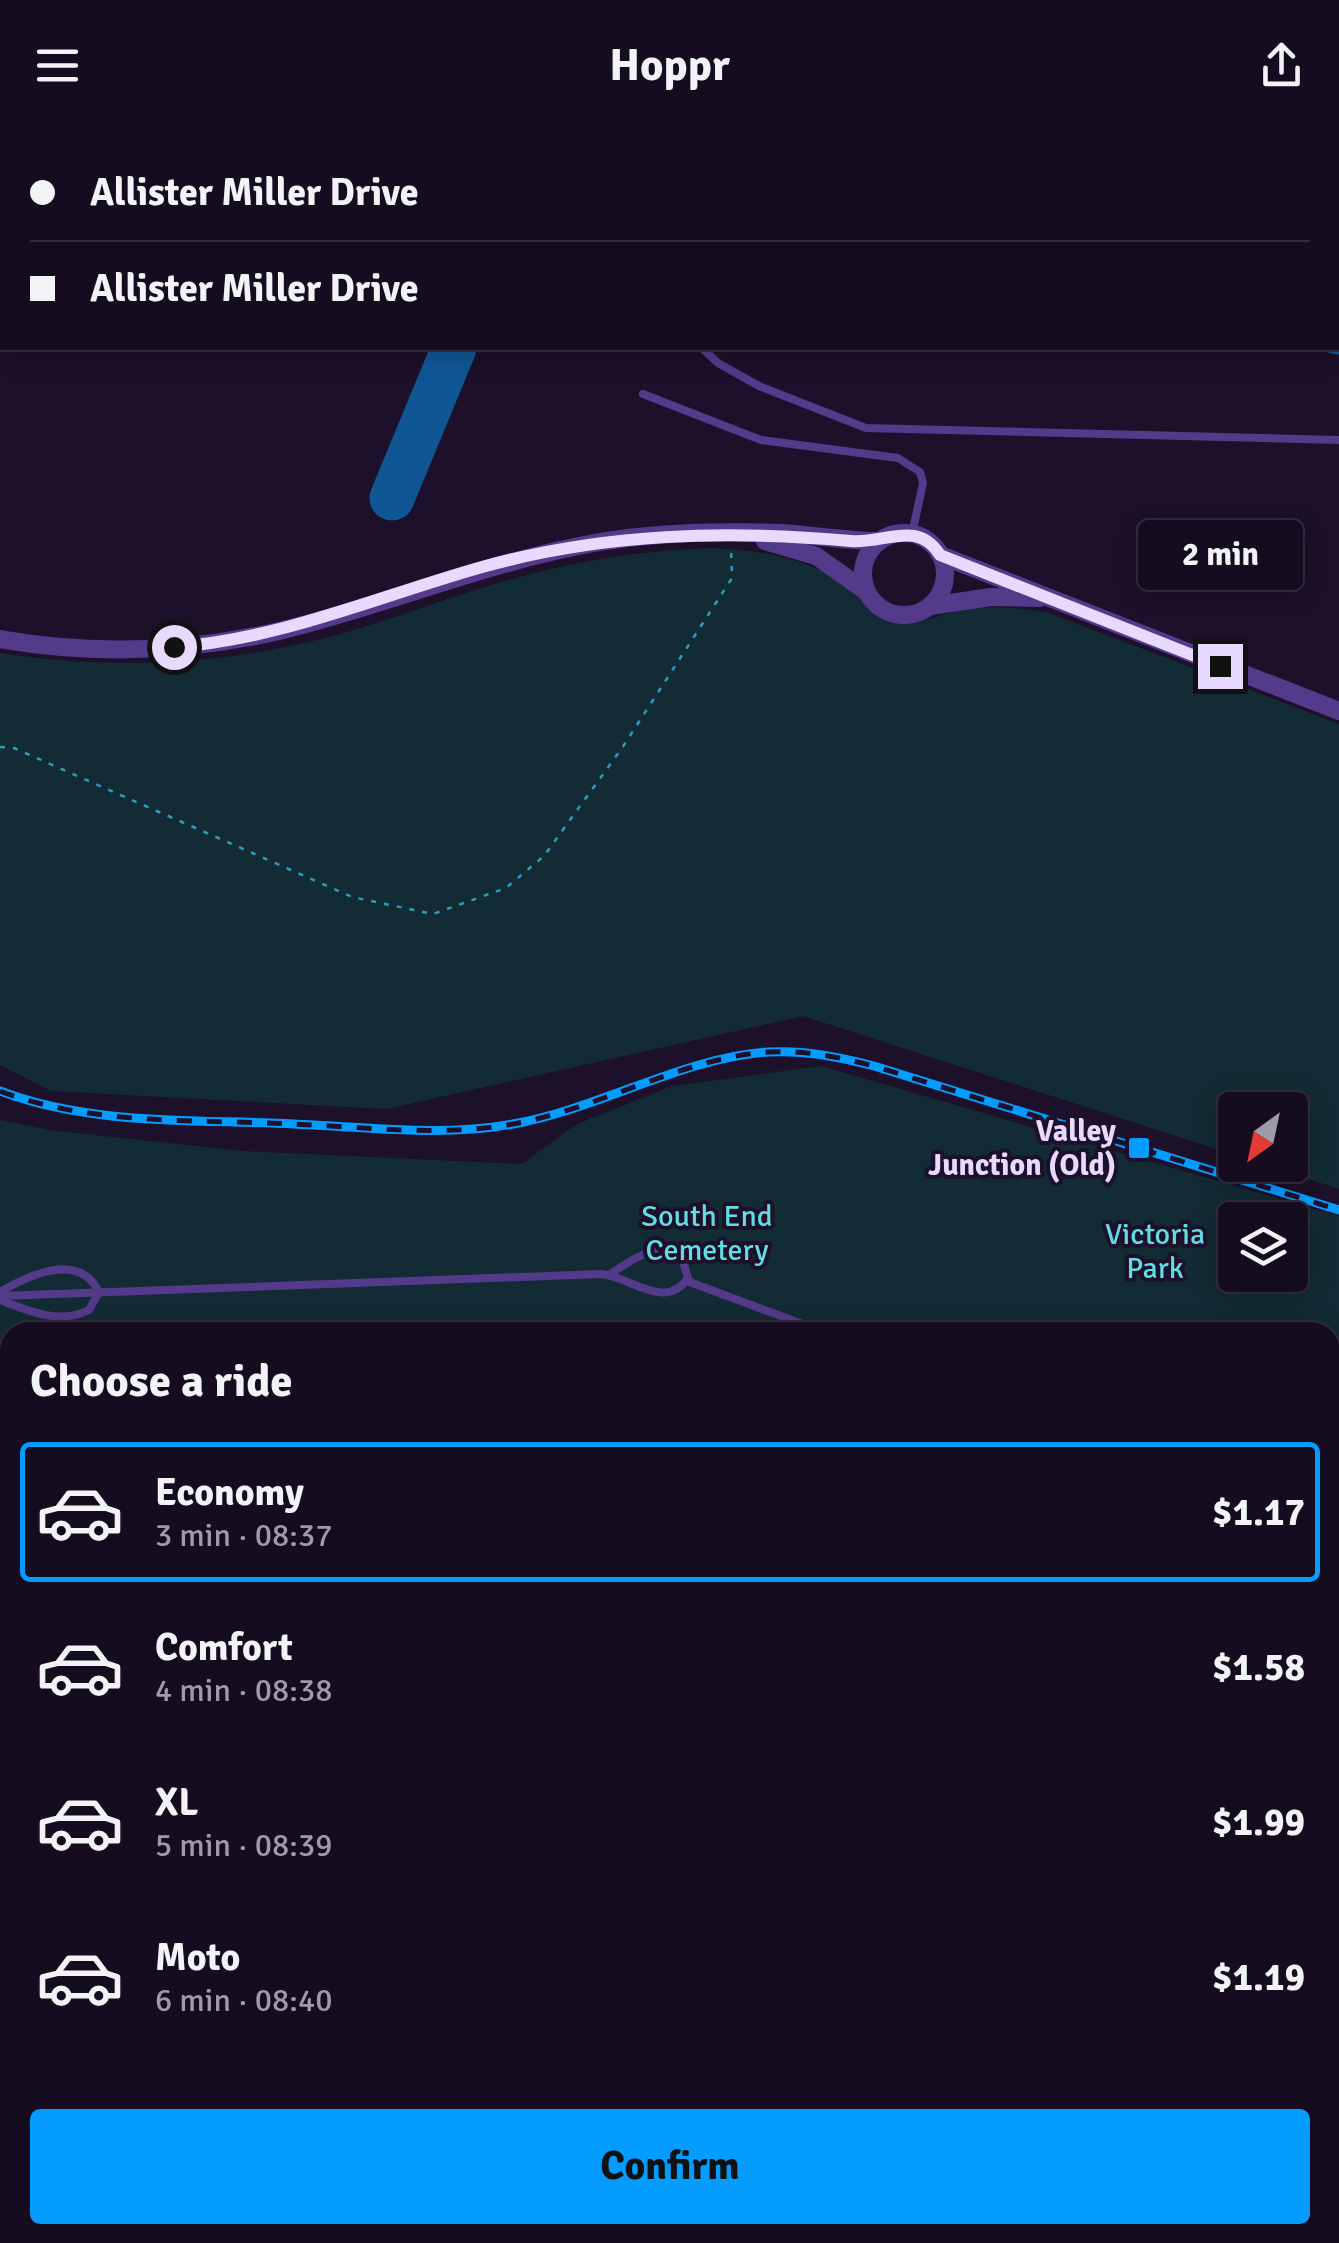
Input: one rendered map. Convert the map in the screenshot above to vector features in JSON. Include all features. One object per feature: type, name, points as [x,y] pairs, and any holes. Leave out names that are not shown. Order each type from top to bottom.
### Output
[{"type":"street","points":[[730,534],[816,556],[867,592],[884,610],[895,614],[991,597],[1044,598]]},
{"type":"street","points":[[0,639],[90,649],[204,645],[278,631],[534,555],[632,538],[730,534],[880,541],[912,534],[928,541],[940,555],[1339,711]]},
{"type":"street","points":[[867,592],[864,564],[880,541]]},
{"type":"street","points":[[930,606],[943,588],[940,555]]},
{"type":"lane","points":[[704,350],[718,363],[759,386],[866,428],[1339,440]]},
{"type":"lane","points":[[643,394],[761,440],[898,458],[910,463],[922,483],[912,534]]},
{"type":"lane","points":[[609,1275],[643,1254],[667,1251],[685,1262],[687,1281]]},
{"type":"lane","points":[[0,1296],[60,1268],[87,1276],[99,1292]]},
{"type":"lane","points":[[0,1296],[609,1275],[660,1293],[679,1288],[687,1281]]},
{"type":"lane","points":[[687,1281],[797,1322]]},
{"type":"lane","points":[[0,1296],[38,1314],[70,1317],[89,1310],[99,1292]]},
{"type":"path","points":[[0,747],[14,748],[352,897],[433,914],[471,904],[506,888],[544,856],[622,748],[732,578],[730,534]]},
{"type":"green space","points":[[663,551],[749,551],[801,563],[834,578],[884,618],[899,623],[915,623],[976,608],[1049,613],[1339,724],[1339,1189],[1308,1179],[1308,1092],[1218,1092],[1218,1150],[803,1016],[387,1109],[51,1091],[0,1065],[0,653],[114,663],[229,657],[331,636],[564,566]]},
{"type":"green space","name":"South End Cemetery","points":[[821,1066],[1291,1202],[1218,1202],[1218,1292],[1308,1292],[1308,1207],[1339,1216],[1339,1322],[0,1322],[0,1120],[49,1130],[242,1151],[522,1164],[575,1125],[672,1086]]},
{"type":"taxiway","points":[[392,498],[453,350]]},
{"type":"railway","points":[[0,1091],[108,1116],[459,1130],[545,1117],[705,1063],[769,1052],[809,1053],[874,1066],[1339,1210]]},
{"type":"place","name":"Valley Junction (Old)","points":[[1139,1148]]},
{"type":"route","points":[[174,647],[278,631],[366,607],[481,567],[601,542],[677,535],[780,533],[880,541],[900,533],[928,541],[940,555],[1220,666]]},
{"type":"park label","name":"Victoria Park","points":[[1155,1251]]}]
